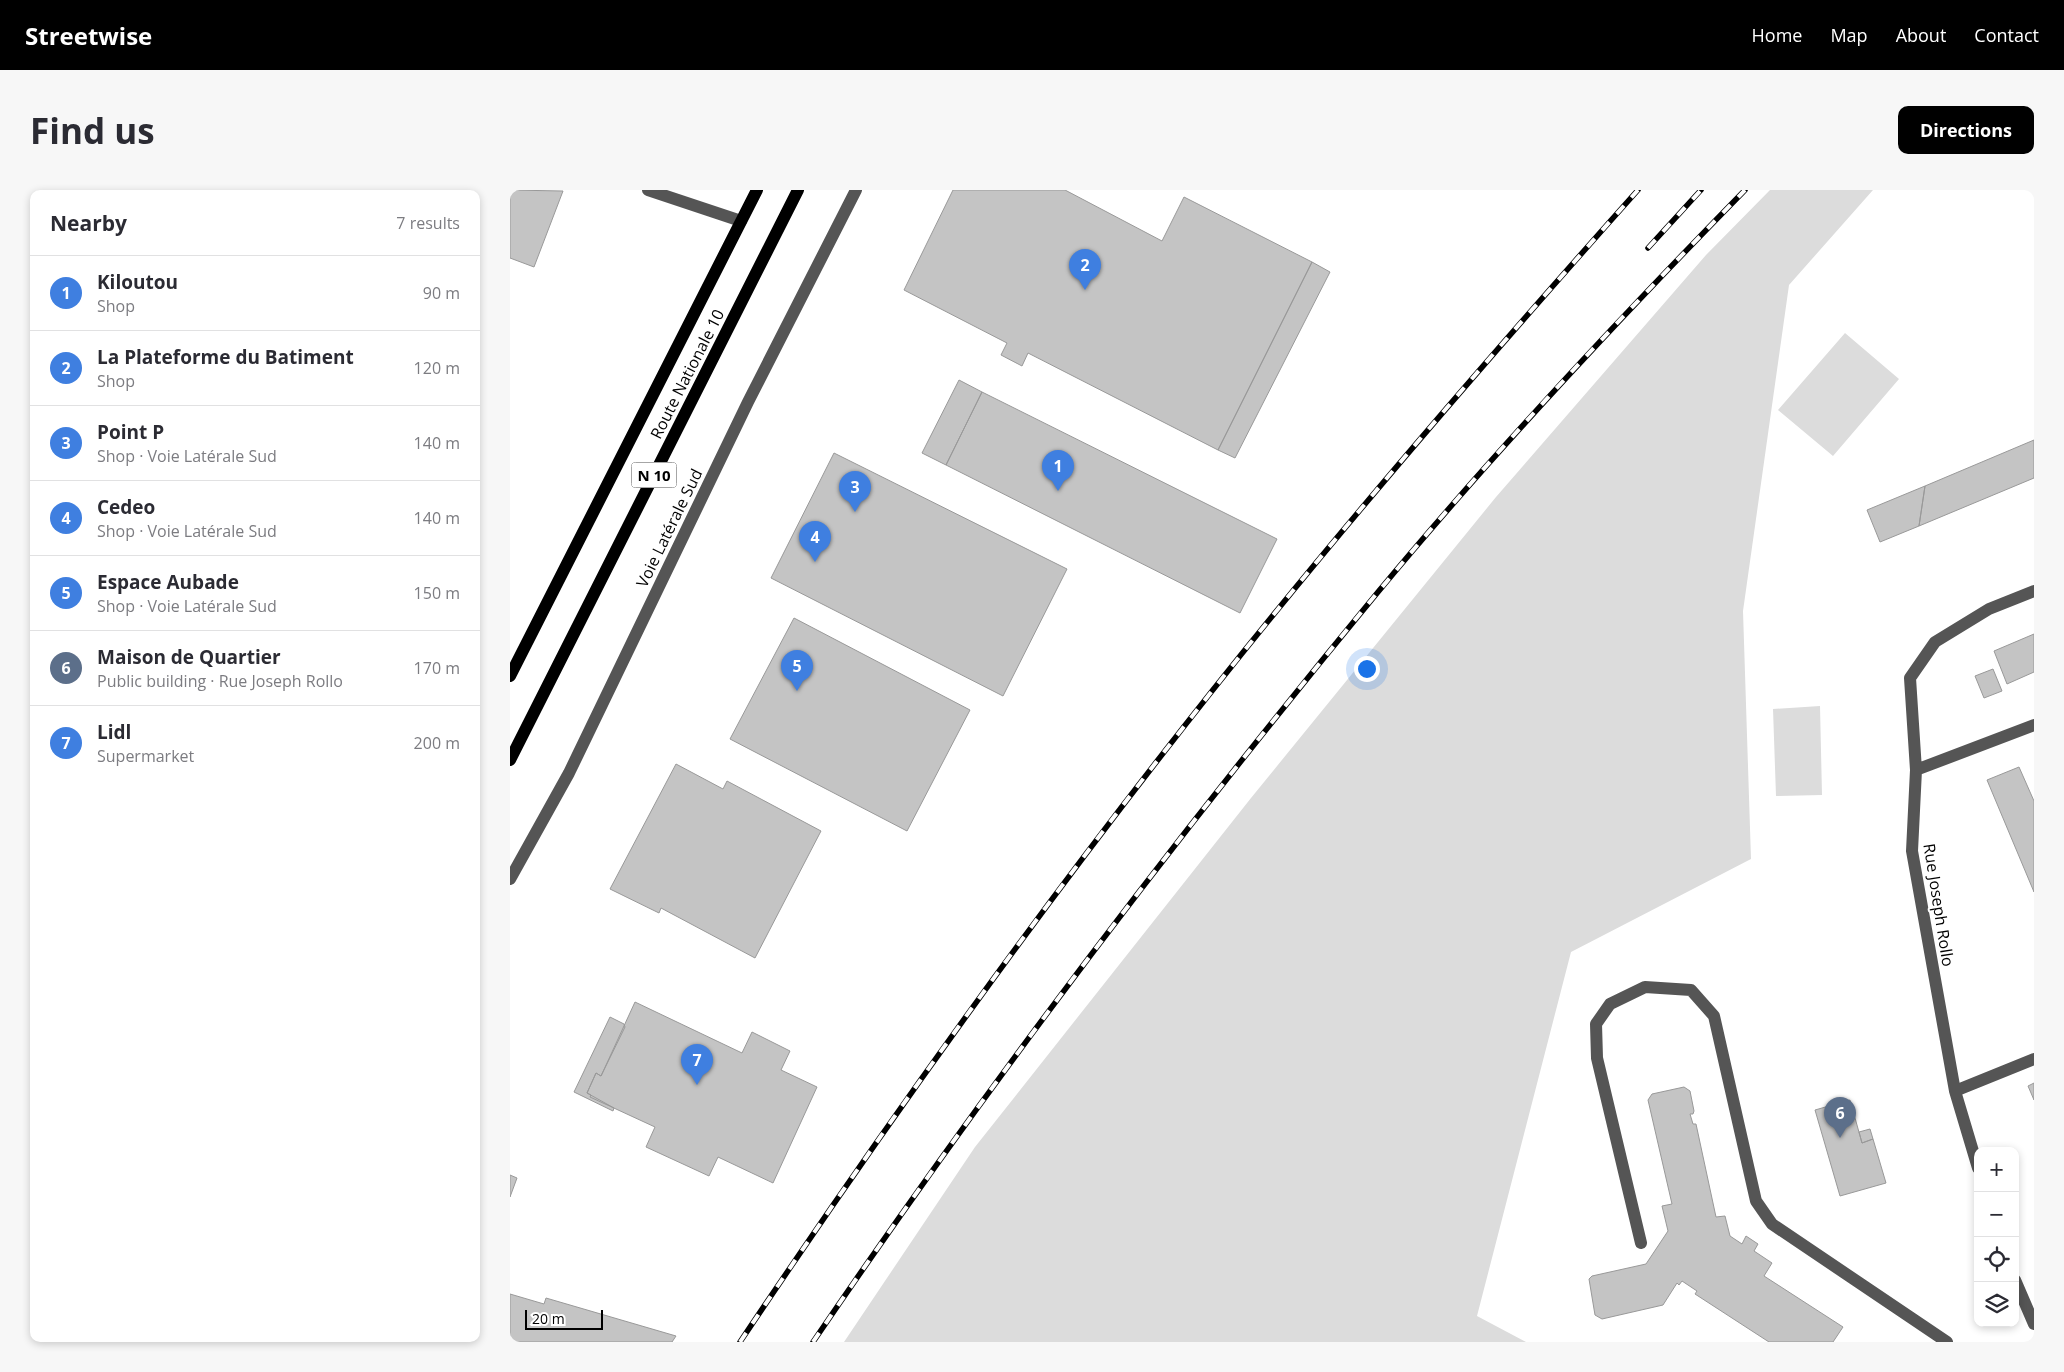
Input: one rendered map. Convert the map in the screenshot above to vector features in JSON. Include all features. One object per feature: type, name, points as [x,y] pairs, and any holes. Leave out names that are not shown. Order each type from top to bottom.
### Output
[{"type":"main road","name":"N 10","points":[[510,676],[757,190]]},
{"type":"main road","name":"Route Nationale 10","points":[[510,760],[798,190]]},
{"type":"street","points":[[648,190],[741,221]]},
{"type":"street","name":"Voie Latérale Sud","points":[[510,879],[569,773],[748,402],[856,190]]},
{"type":"street","name":"Rue Joseph Rollo","points":[[1974,1155],[1955,1091],[1912,851],[1916,770],[1910,678],[1935,642],[1989,609],[2034,591]]},
{"type":"street","points":[[1916,770],[2034,725]]},
{"type":"street","points":[[1640,1243],[1597,1058],[1596,1024],[1610,1004],[1644,987],[1691,990],[1714,1016],[1756,1201],[1772,1224],[1947,1342]]},
{"type":"street","points":[[1955,1091],[2034,1059]]},
{"type":"street","points":[[2016,1282],[2034,1324]]},
{"type":"shaded area","points":[[1770,190],[1873,190],[1789,285],[1743,611],[1751,859],[1571,952],[1477,1316],[1526,1342],[844,1342],[975,1147],[1251,798],[1496,497],[1706,255]]},
{"type":"shaded area","points":[[1845,333],[1899,379],[1833,456],[1778,410]]},
{"type":"shaded area","points":[[1820,706],[1822,795],[1776,796],[1773,709]]},
{"type":"building","points":[[510,190],[563,191],[534,267],[510,258]]},
{"type":"building","points":[[953,190],[1065,190],[1162,241],[1184,197],[1312,262],[1218,450],[1028,353],[1022,366],[1001,355],[1007,343],[904,290]]},
{"type":"building","points":[[1312,262],[1330,272],[1235,458],[1218,450]]},
{"type":"building","points":[[959,380],[982,392],[946,465],[922,453]]},
{"type":"building","points":[[982,392],[1277,539],[1240,613],[946,465]]},
{"type":"building","points":[[2034,440],[2034,478],[1919,526],[1925,486]]},
{"type":"building","points":[[834,453],[1067,569],[1003,696],[771,578]]},
{"type":"building","points":[[1925,486],[1919,526],[1880,542],[1867,510]]},
{"type":"building","points":[[794,618],[970,710],[907,831],[730,739]]},
{"type":"building","points":[[2034,634],[2034,672],[2007,684],[1994,651]]},
{"type":"building","points":[[1993,669],[2002,691],[1984,698],[1975,676]]},
{"type":"building","points":[[676,764],[723,789],[727,781],[821,831],[755,958],[661,908],[659,913],[610,889]]},
{"type":"building","points":[[2019,767],[2034,801],[2034,892],[1987,780]]},
{"type":"building","points":[[635,1002],[742,1053],[752,1032],[790,1051],[781,1070],[817,1087],[773,1183],[718,1157],[709,1176],[646,1147],[655,1127],[590,1097],[591,1095],[587,1093],[596,1073],[601,1076]]},
{"type":"building","points":[[610,1017],[624,1024],[625,1027],[601,1076],[596,1073],[587,1093],[614,1108],[613,1111],[574,1092]]},
{"type":"building","points":[[2034,1083],[2034,1100],[2028,1086]]},
{"type":"building","points":[[1684,1087],[1690,1091],[1694,1111],[1693,1114],[1690,1114],[1693,1124],[1696,1124],[1716,1217],[1725,1216],[1730,1236],[1742,1244],[1746,1236],[1758,1244],[1754,1251],[1772,1263],[1764,1276],[1843,1327],[1833,1342],[1769,1342],[1695,1294],[1697,1291],[1682,1281],[1679,1285],[1677,1283],[1663,1305],[1602,1319],[1595,1315],[1589,1279],[1592,1276],[1646,1264],[1668,1231],[1662,1206],[1672,1204],[1648,1100],[1652,1094]]},
{"type":"building","points":[[1850,1100],[1862,1143],[1873,1139],[1886,1183],[1840,1196],[1815,1110]]},
{"type":"building","points":[[1870,1129],[1873,1139],[1862,1143],[1859,1132]]},
{"type":"building","points":[[510,1175],[517,1178],[510,1197]]},
{"type":"building","points":[[510,1294],[544,1304],[546,1298],[676,1336],[672,1342],[510,1342]]},
{"type":"railway","points":[[740,1342],[803,1248],[999,971],[1203,702],[1408,453],[1638,190]]},
{"type":"railway","points":[[1648,248],[1701,190]]},
{"type":"railway","points":[[813,1342],[948,1149],[1087,960],[1304,683],[1466,488],[1604,337],[1745,190]]},
{"type":"place","name":"La Plateforme du Batiment","points":[[1085,290]]},
{"type":"place","name":"Kiloutou","points":[[1058,491]]},
{"type":"place","name":"Point P","points":[[855,512]]},
{"type":"place","name":"Cedeo","points":[[815,562]]},
{"type":"place","name":"Espace Aubade","points":[[797,691]]},
{"type":"place","name":"Lidl","points":[[697,1085]]},
{"type":"place","name":"Maison de Quartier","points":[[1840,1138]]}]
